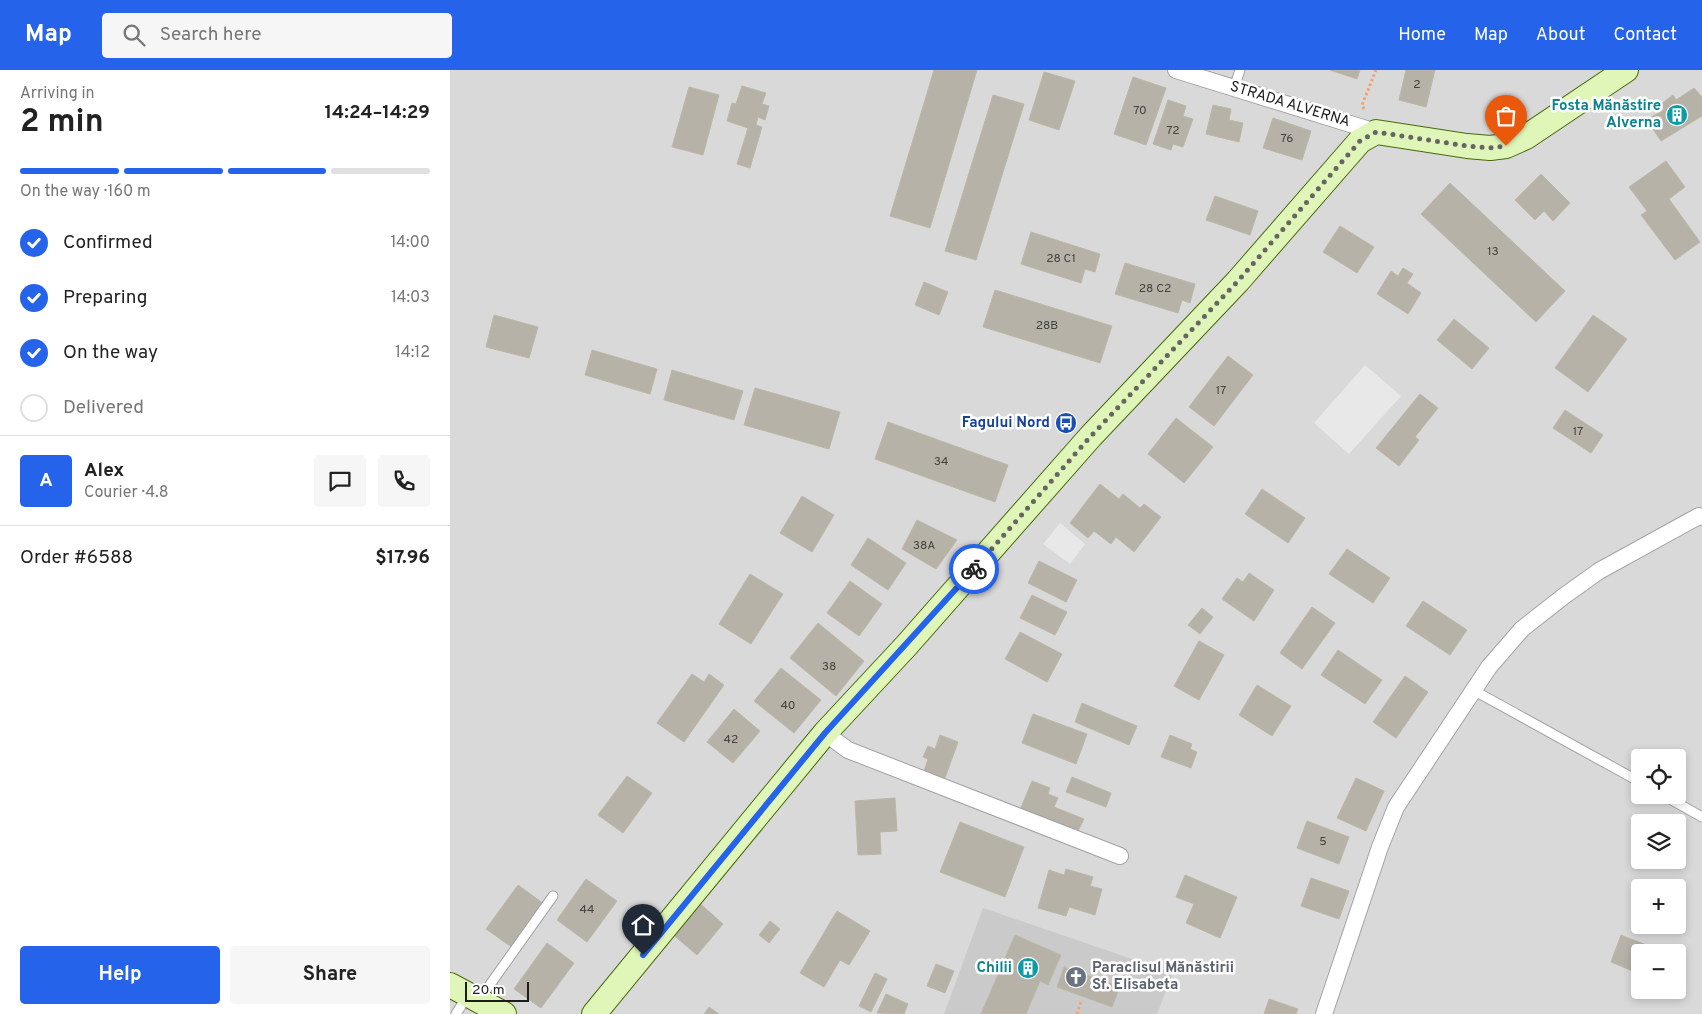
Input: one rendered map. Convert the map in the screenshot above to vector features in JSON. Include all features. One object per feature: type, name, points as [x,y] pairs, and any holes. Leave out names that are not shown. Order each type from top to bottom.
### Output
[{"type":"street","name":"STRADA ALVERNA","points":[[1176,70],[1376,132]]},
{"type":"street","points":[[594,1014],[825,733],[906,646],[1091,436],[1238,281],[1360,141],[1376,132],[1467,146],[1490,148],[1506,146],[1526,137],[1626,70]]},
{"type":"street","points":[[1324,1014],[1380,848],[1396,807],[1489,667],[1522,629],[1599,571],[1699,516],[1702,517]]},
{"type":"street","points":[[825,733],[848,750],[1120,856]]},
{"type":"street","points":[[463,998],[504,1014]]},
{"type":"lane","points":[[1234,88],[1240,70]]},
{"type":"lane","points":[[1473,690],[1631,777]]},
{"type":"lane","points":[[1679,804],[1702,817]]},
{"type":"lane","points":[[463,998],[553,896]]},
{"type":"path","points":[[1376,70],[1362,105],[1376,132]]},
{"type":"path","points":[[1077,1014],[1081,1002]]},
{"type":"shaded area","points":[[450,70],[1702,70],[1702,1014],[450,1014]]},
{"type":"shaded area","points":[[1365,365],[1401,396],[1349,454],[1314,423]]},
{"type":"shaded area","points":[[1060,523],[1085,544],[1070,564],[1043,544]]},
{"type":"shaded area","points":[[983,908],[1173,973],[1157,1014],[944,1014]]},
{"type":"building","points":[[934,70],[977,70],[930,228],[890,216]]},
{"type":"building","points":[[1330,70],[1360,70],[1357,79]]},
{"type":"building","points":[[1406,70],[1435,70],[1426,107],[1399,100]]},
{"type":"building","points":[[1044,72],[1075,81],[1059,130],[1029,120]]},
{"type":"building","points":[[1133,77],[1166,88],[1146,145],[1114,134]]},
{"type":"building","points":[[742,86],[766,93],[762,104],[769,106],[765,120],[758,117],[756,125],[762,127],[750,168],[737,164],[748,128],[727,121],[732,103],[736,104]]},
{"type":"building","points":[[689,87],[719,95],[703,155],[672,147]]},
{"type":"building","name":"Fosta Mănăstire Alverna","points":[[1694,88],[1702,97],[1702,116],[1661,141],[1647,120],[1664,109],[1661,104],[1673,95],[1676,100]]},
{"type":"building","points":[[993,95],[1024,104],[976,260],[945,251]]},
{"type":"building","points":[[1168,100],[1186,106],[1183,116],[1193,119],[1183,147],[1173,144],[1171,150],[1153,144]]},
{"type":"building","points":[[1213,105],[1231,109],[1229,120],[1243,123],[1239,142],[1206,134]]},
{"type":"building","points":[[1273,118],[1311,131],[1302,160],[1263,148]]},
{"type":"building","points":[[1666,161],[1685,187],[1669,199],[1700,242],[1675,260],[1641,215],[1647,211],[1629,187]]},
{"type":"building","points":[[1541,174],[1570,203],[1553,221],[1544,211],[1535,220],[1515,200]]},
{"type":"building","points":[[1450,183],[1565,291],[1536,322],[1421,214]]},
{"type":"building","points":[[1215,196],[1258,211],[1250,235],[1206,220]]},
{"type":"building","points":[[1340,226],[1374,247],[1357,273],[1323,252]]},
{"type":"building","points":[[1031,232],[1100,254],[1095,272],[1085,269],[1081,283],[1021,264]]},
{"type":"building","points":[[1125,263],[1195,284],[1190,303],[1182,300],[1178,313],[1115,294]]},
{"type":"building","points":[[1403,268],[1413,274],[1407,283],[1421,293],[1408,314],[1377,294],[1391,271],[1398,276]]},
{"type":"building","points":[[924,282],[948,292],[939,315],[915,305]]},
{"type":"building","points":[[995,290],[1112,326],[1100,363],[983,327]]},
{"type":"building","points":[[494,315],[538,327],[529,358],[486,347]]},
{"type":"building","points":[[1593,315],[1627,339],[1588,392],[1555,368]]},
{"type":"building","points":[[1454,319],[1489,348],[1472,369],[1437,340]]},
{"type":"building","points":[[592,350],[657,369],[650,394],[585,375]]},
{"type":"building","points":[[1228,356],[1253,375],[1214,426],[1189,407]]},
{"type":"building","points":[[672,370],[743,391],[734,420],[664,400]]},
{"type":"building","points":[[755,388],[840,412],[829,449],[744,425]]},
{"type":"building","points":[[1420,394],[1438,408],[1415,437],[1419,440],[1399,466],[1376,448]]},
{"type":"building","points":[[1565,410],[1603,435],[1591,453],[1553,428]]},
{"type":"building","points":[[1176,418],[1213,447],[1184,483],[1148,454]]},
{"type":"building","points":[[888,422],[1008,465],[995,502],[875,459]]},
{"type":"building","points":[[1100,484],[1119,499],[1123,494],[1140,508],[1144,504],[1161,517],[1134,552],[1116,537],[1111,544],[1094,531],[1088,538],[1070,523]]},
{"type":"building","points":[[1262,489],[1305,518],[1288,543],[1245,514]]},
{"type":"building","points":[[802,496],[834,515],[812,552],[780,533]]},
{"type":"building","points":[[917,520],[957,540],[936,569],[902,549]]},
{"type":"building","points":[[868,538],[906,563],[888,590],[851,565]]},
{"type":"building","points":[[1347,549],[1390,578],[1373,603],[1329,574]]},
{"type":"building","points":[[1039,561],[1077,580],[1066,602],[1028,583]]},
{"type":"building","points":[[1249,573],[1274,590],[1254,621],[1222,599],[1237,578],[1243,582]]},
{"type":"building","points":[[750,574],[783,594],[751,644],[719,624]]},
{"type":"building","points":[[850,581],[882,604],[859,636],[827,613]]},
{"type":"building","points":[[1032,595],[1067,612],[1055,635],[1020,618]]},
{"type":"building","points":[[1423,601],[1467,630],[1450,655],[1406,626]]},
{"type":"building","points":[[1312,607],[1335,623],[1302,669],[1280,653]]},
{"type":"building","points":[[1202,608],[1213,617],[1200,634],[1188,625]]},
{"type":"building","points":[[818,623],[864,661],[836,696],[790,658]]},
{"type":"building","points":[[1020,632],[1062,654],[1047,682],[1005,659]]},
{"type":"building","points":[[1199,641],[1224,655],[1199,700],[1174,686]]},
{"type":"building","points":[[1338,650],[1382,680],[1365,704],[1321,675]]},
{"type":"building","points":[[781,668],[821,700],[794,733],[754,701]]},
{"type":"building","points":[[692,674],[704,682],[709,674],[724,685],[684,742],[657,723]]},
{"type":"building","points":[[1405,676],[1428,692],[1396,738],[1373,722]]},
{"type":"building","points":[[1257,685],[1291,706],[1272,736],[1239,715]]},
{"type":"building","points":[[1082,703],[1137,726],[1129,745],[1075,722]]},
{"type":"building","points":[[734,709],[760,731],[733,763],[707,742]]},
{"type":"building","points":[[1033,714],[1087,734],[1076,764],[1022,743]]},
{"type":"building","points":[[940,735],[958,742],[945,778],[924,771],[928,759],[923,757],[928,746],[935,749]]},
{"type":"building","points":[[1170,735],[1192,744],[1190,749],[1197,752],[1191,768],[1161,757]]},
{"type":"building","points":[[627,776],[652,793],[623,833],[598,815]]},
{"type":"building","points":[[1072,777],[1111,793],[1106,807],[1066,792]]},
{"type":"building","points":[[1356,778],[1384,791],[1366,831],[1337,818]]},
{"type":"building","points":[[1032,781],[1050,788],[1048,794],[1058,798],[1054,807],[1084,819],[1077,833],[1020,810]]},
{"type":"building","points":[[895,798],[897,831],[880,832],[881,854],[858,855],[855,801]]},
{"type":"building","points":[[1307,821],[1349,837],[1339,864],[1297,848]]},
{"type":"building","points":[[960,822],[1024,847],[1005,897],[940,872]]},
{"type":"building","points":[[1066,869],[1093,877],[1090,886],[1102,889],[1095,915],[1069,907],[1066,916],[1038,908],[1049,870],[1064,875]]},
{"type":"building","points":[[1185,875],[1237,897],[1220,938],[1186,923],[1194,904],[1176,897]]},
{"type":"building","points":[[1311,878],[1349,891],[1339,919],[1301,906]]},
{"type":"building","points":[[586,879],[617,901],[587,942],[557,920]]},
{"type":"building","points":[[518,885],[544,904],[513,948],[486,929]]},
{"type":"building","points":[[697,901],[723,924],[697,955],[670,932]]},
{"type":"building","points":[[837,911],[870,931],[849,965],[840,960],[824,987],[800,973]]},
{"type":"building","points":[[770,921],[780,929],[769,943],[759,935]]},
{"type":"building","name":"Chilii","points":[[1015,935],[1061,955],[1048,985],[1040,981],[1026,1014],[981,1014]]},
{"type":"building","points":[[1621,935],[1644,944],[1631,944],[1631,970],[1611,962]]},
{"type":"building","points":[[547,943],[574,963],[541,1008],[514,989]]},
{"type":"building","points":[[936,964],[954,971],[945,993],[927,986]]},
{"type":"building","name":"Paraclisul Mănăstirii Sf. Elisabeta","points":[[1064,967],[1120,987],[1112,1007],[1057,987]]},
{"type":"building","points":[[875,973],[887,979],[871,1012],[859,1006]]},
{"type":"building","points":[[886,994],[908,1004],[904,1014],[877,1013]]},
{"type":"building","points":[[1269,999],[1298,1009],[1296,1014],[1264,1014]]},
{"type":"building","points":[[709,1007],[719,1014],[704,1014]]},
{"type":"way so far","points":[[974,569],[1091,436],[1238,281],[1360,141],[1376,132],[1467,146],[1490,148],[1506,146]]},
{"type":"place","name":"Fosta Mănăstire Alverna","points":[[1677,115]]},
{"type":"place","name":"Fagului Nord","points":[[1066,423]]},
{"type":"place","name":"Chilii","points":[[1028,968]]},
{"type":"place","name":"Paraclisul Mănăstirii Sf. Elisabeta","points":[[1076,977]]},
{"type":"route","points":[[643,955],[825,733],[974,569]]}]
